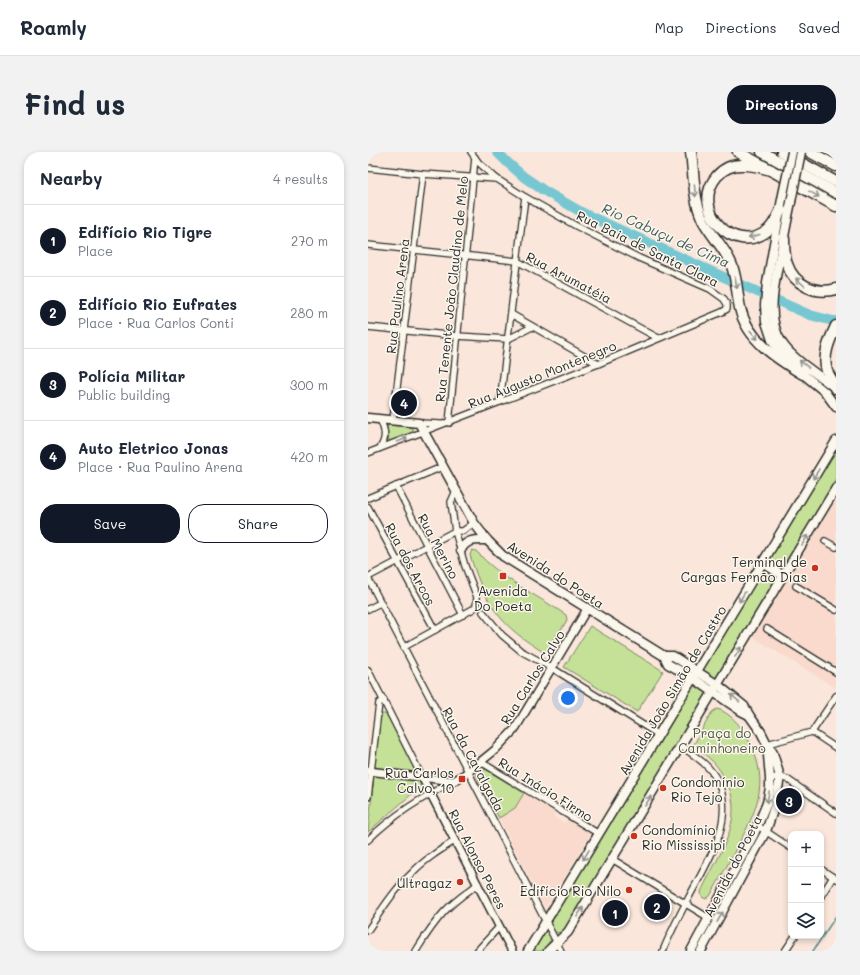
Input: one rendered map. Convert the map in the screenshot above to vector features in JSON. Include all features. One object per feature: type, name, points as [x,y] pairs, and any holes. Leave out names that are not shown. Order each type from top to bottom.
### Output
[{"type":"highway","points":[[691,152],[697,207],[704,222],[727,255],[732,266],[744,321],[758,340],[775,356],[803,374]]},
{"type":"highway","points":[[738,152],[835,205]]},
{"type":"highway","points":[[762,152],[836,193]]},
{"type":"highway","points":[[782,152],[836,182]]},
{"type":"highway","points":[[810,152],[836,166]]},
{"type":"highway","points":[[772,170],[753,166],[732,166],[720,173],[711,186],[708,202],[714,221],[725,231],[739,237],[748,238],[763,234],[768,230],[780,210]]},
{"type":"highway","points":[[784,239],[787,265],[798,281],[813,290],[822,291],[836,289]]},
{"type":"highway","points":[[835,329],[827,347],[826,365],[827,372],[836,388]]},
{"type":"main road","points":[[792,152],[780,210],[766,322],[772,340],[785,356],[803,374],[825,392],[836,407]]},
{"type":"main road","points":[[771,285],[784,239],[801,152]]},
{"type":"main road","points":[[769,306],[776,331],[782,342],[794,356],[836,388]]},
{"type":"main road","points":[[368,418],[419,423]]},
{"type":"main road","name":"Avenida do Poeta","points":[[419,423],[474,523],[487,540],[503,556],[664,656],[673,656],[695,675],[716,689],[740,711],[749,715],[773,753],[780,777],[775,805],[766,832],[701,951]]},
{"type":"main road","name":"Avenida João Simão de Castro","points":[[528,951],[836,441]]},
{"type":"main road","points":[[548,951],[568,932],[836,488]]},
{"type":"main road","points":[[461,550],[463,545],[472,540],[487,540]]},
{"type":"main road","points":[[763,563],[784,576]]},
{"type":"main road","name":"Avenida do Poeta","points":[[691,951],[758,826],[767,803],[770,778],[767,744]]},
{"type":"street","name":"Rua Baia de Santa Clara","points":[[470,152],[498,179],[525,197],[578,227],[639,258],[713,291],[722,297],[727,304],[727,309],[722,312]]},
{"type":"street","name":"Rua Tenente João Claudino de Melo","points":[[446,424],[457,336],[475,158]]},
{"type":"street","points":[[368,172],[368,168],[423,174],[498,179]]},
{"type":"street","name":"Rua Paulino Arena","points":[[393,420],[423,174]]},
{"type":"street","points":[[500,402],[525,197]]},
{"type":"street","name":"Rua Arumatéia","points":[[368,245],[517,261],[658,338]]},
{"type":"street","name":"Rua Augusto Montenegro","points":[[368,453],[598,364],[722,312]]},
{"type":"street","points":[[511,314],[598,364]]},
{"type":"street","points":[[368,327],[457,336],[508,339],[532,326]]},
{"type":"street","points":[[380,419],[385,430],[384,442],[380,448]]},
{"type":"street","points":[[419,423],[446,424]]},
{"type":"street","points":[[368,498],[442,467]]},
{"type":"street","name":"Rua Merino","points":[[396,486],[463,615]]},
{"type":"street","points":[[404,647],[463,615],[476,606],[477,597],[465,566],[455,531],[451,502],[456,491]]},
{"type":"street","name":"Rua dos Arcos","points":[[368,507],[435,630]]},
{"type":"street","points":[[368,578],[427,545],[455,531],[463,531],[474,523]]},
{"type":"street","points":[[825,541],[836,548]]},
{"type":"street","name":"Rua da Cavalgada","points":[[368,578],[560,951]]},
{"type":"street","points":[[796,586],[836,610]]},
{"type":"street","points":[[368,609],[380,603]]},
{"type":"street","name":"Rua Carlos Calvo","points":[[368,840],[397,815],[430,793],[468,772],[495,750],[515,729],[587,609]]},
{"type":"street","points":[[483,612],[502,636],[512,644],[659,735]]},
{"type":"street","points":[[767,630],[836,672]]},
{"type":"street","points":[[368,670],[422,777]]},
{"type":"street","points":[[767,744],[812,732],[836,696]]},
{"type":"street","points":[[368,797],[369,771],[380,703],[384,700]]},
{"type":"street","points":[[812,732],[836,748]]},
{"type":"street","name":"Avenida do Poeta","points":[[663,951],[685,904],[714,849],[720,832],[723,806],[722,794],[717,781],[710,770],[701,760],[681,746]]},
{"type":"street","name":"Rua Inácio Firmo","points":[[481,762],[599,834]]},
{"type":"street","points":[[369,771],[454,781]]},
{"type":"street","name":"Rua Alonso Peres","points":[[422,777],[456,840],[512,951]]},
{"type":"street","points":[[770,778],[780,777],[787,779],[836,813]]},
{"type":"street","points":[[758,826],[788,846]]},
{"type":"street","points":[[368,930],[402,883],[432,856],[456,840]]},
{"type":"street","points":[[612,860],[709,918]]},
{"type":"street","points":[[824,871],[835,878],[824,892]]},
{"type":"street","points":[[416,951],[434,923],[444,911],[458,898],[478,884]]},
{"type":"street","points":[[477,951],[499,927]]},
{"type":"street","points":[[785,951],[792,939]]},
{"type":"shaded area","name":"Terminal de Cargas Fernão Dias","points":[[836,499],[836,688],[753,637]]},
{"type":"shaded area","points":[[524,793],[555,812],[554,817],[557,819],[564,823],[568,820],[589,833],[589,837],[546,907],[543,904],[499,818],[515,808]]},
{"type":"green space","points":[[387,425],[411,427],[415,432],[414,434],[389,441]]},
{"type":"green space","points":[[836,449],[836,481],[567,927],[562,932],[555,933],[543,951],[532,951]]},
{"type":"green space","points":[[472,550],[476,551],[507,578],[566,615],[567,620],[545,653],[516,633],[496,612],[488,600],[476,572],[470,555]]},
{"type":"green space","points":[[590,626],[663,671],[637,712],[564,667]]},
{"type":"green space","name":"Praça do Caminhoneiro","points":[[717,709],[734,719],[746,735],[758,765],[760,778],[757,804],[746,831],[714,890],[706,899],[702,897],[701,892],[728,835],[732,821],[733,806],[730,791],[723,775],[714,762],[694,744],[712,712]]},
{"type":"green space","points":[[382,714],[385,714],[390,719],[395,727],[421,786],[368,832],[380,719]]},
{"type":"green space","points":[[485,769],[524,793],[515,808],[499,818],[476,775]]},
{"type":"waterway","name":"Rio Cabuçu de Cima","points":[[497,152],[524,177],[543,190],[583,213],[810,315],[836,321]]},
{"type":"waterway","points":[[813,951],[836,916]]},
{"type":"place","name":"Auto Eletrico Jonas","points":[[404,403]]},
{"type":"place","name":"Terminal de Cargas Fernão Dias","points":[[815,568]]},
{"type":"place","name":"Avenida Do Poeta","points":[[503,576]]},
{"type":"place","name":"Rua Carlos Calvo, 10","points":[[462,779]]},
{"type":"place","name":"Condomínio Rio Tejo","points":[[663,788]]},
{"type":"place","name":"Polícia Militar","points":[[789,801]]},
{"type":"place","name":"Condomínio Rio Mississipi","points":[[634,836]]},
{"type":"place","name":"Ultragaz","points":[[460,882]]},
{"type":"place","name":"Edifício Rio Nilo","points":[[629,890]]},
{"type":"place","name":"Edifício Rio Eufrates","points":[[657,907]]},
{"type":"place","name":"Edifício Rio Tigre","points":[[615,913]]}]
